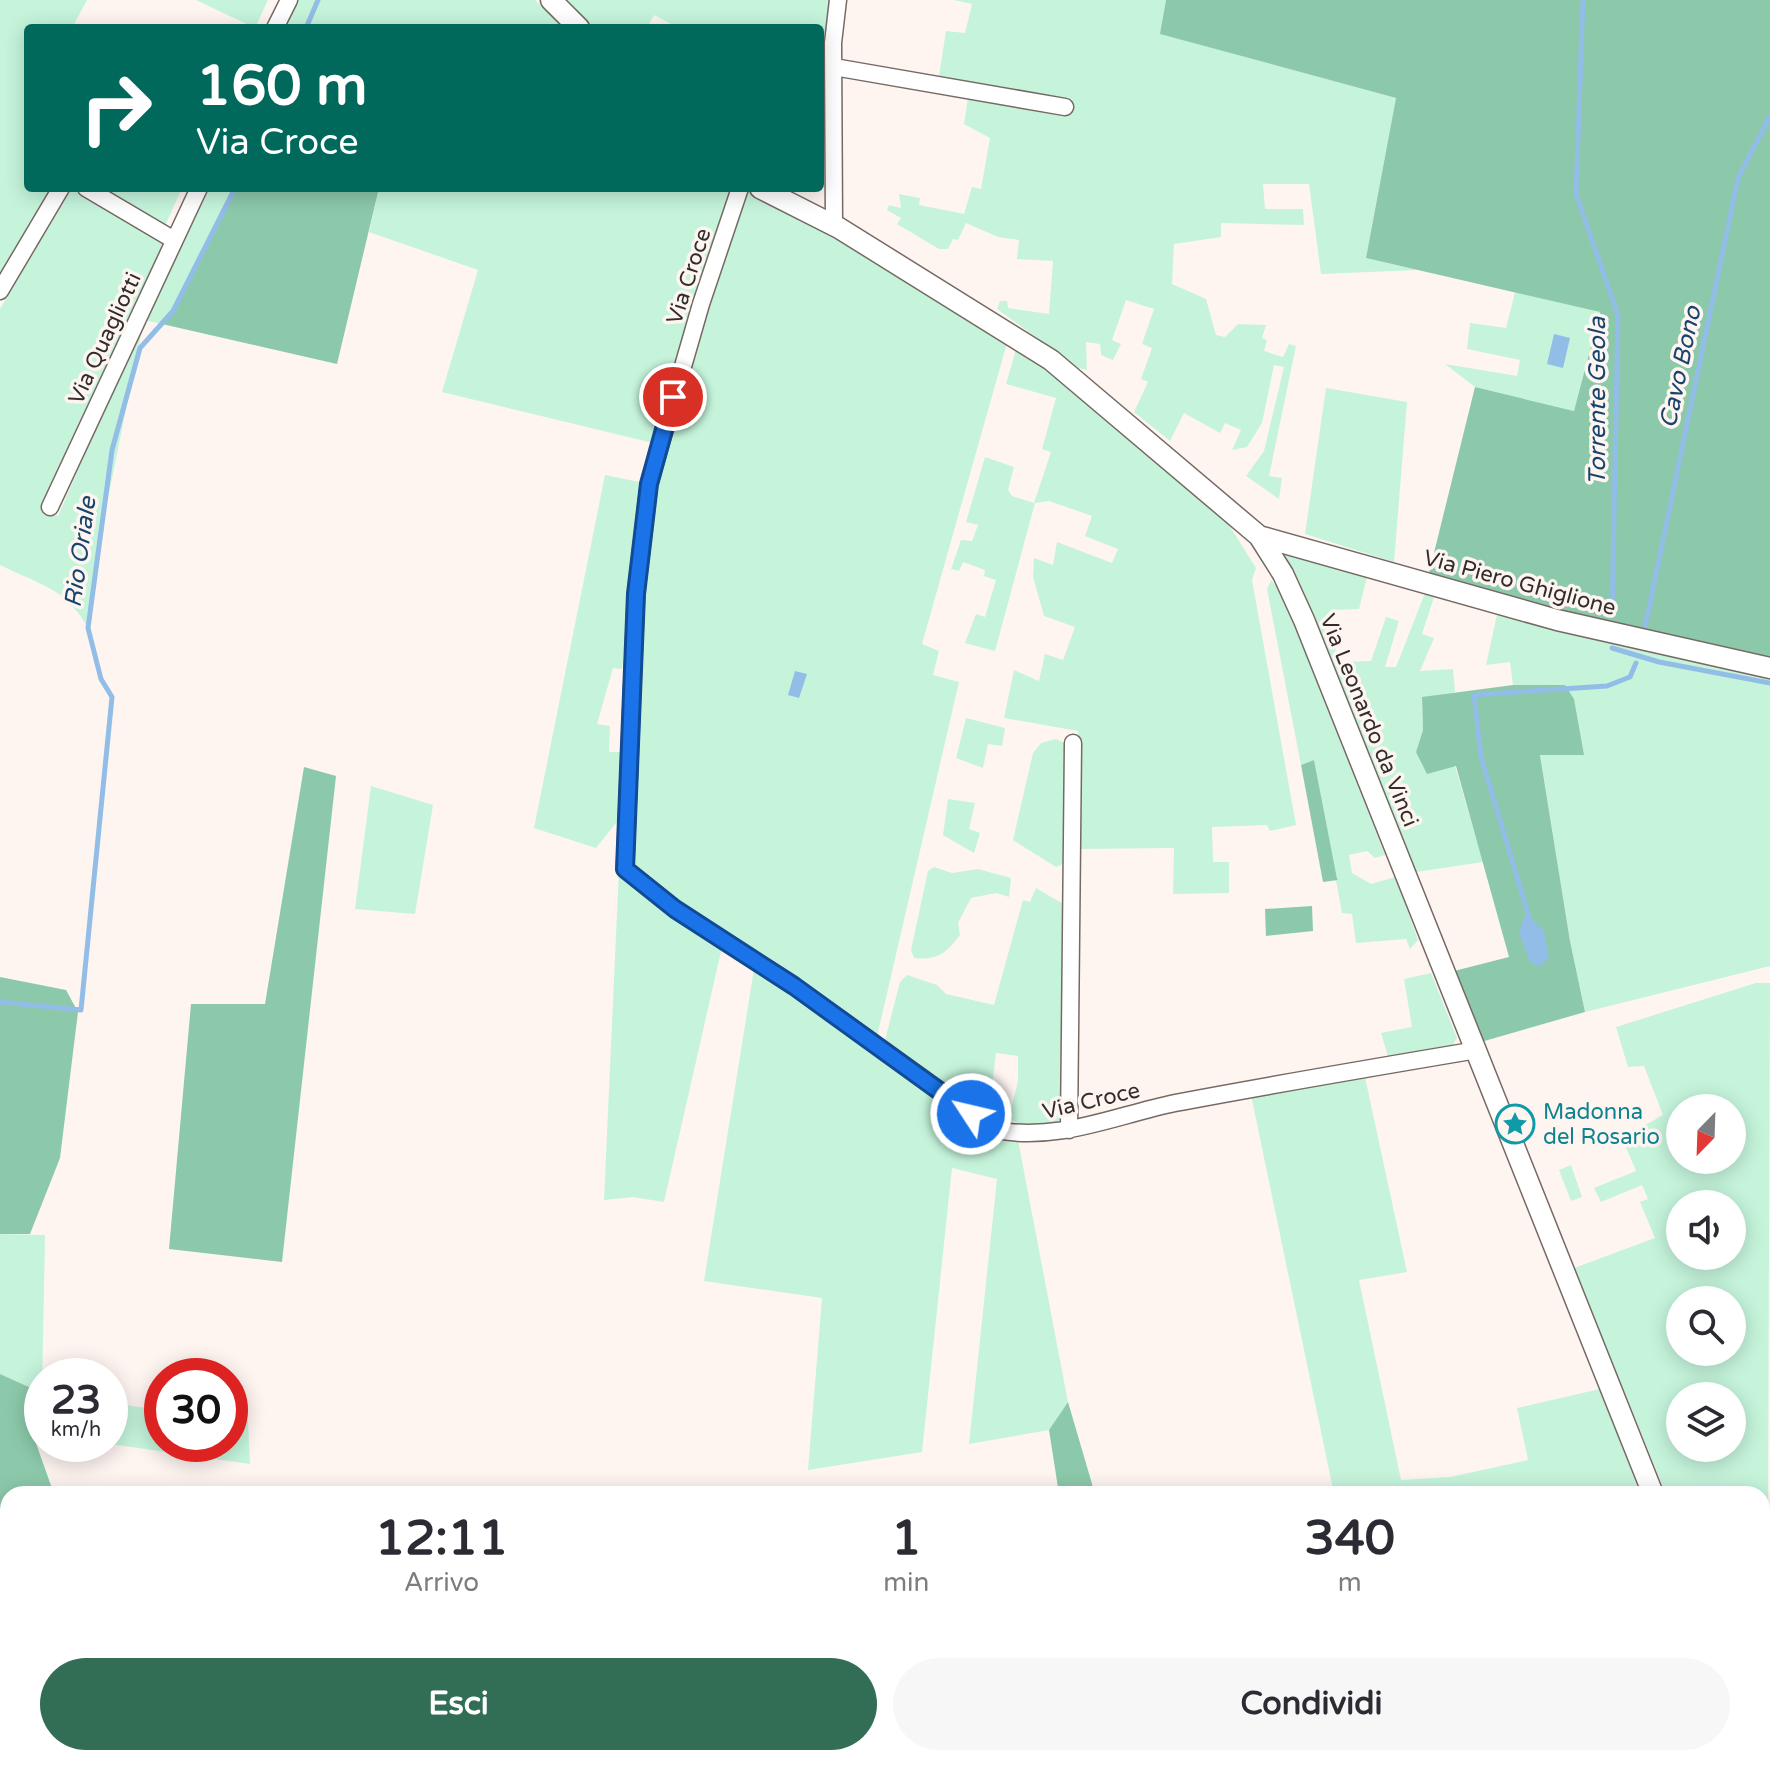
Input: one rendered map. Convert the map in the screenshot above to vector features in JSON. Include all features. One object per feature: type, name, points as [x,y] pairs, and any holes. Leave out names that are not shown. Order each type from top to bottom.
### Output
[{"type":"street","points":[[277,24],[289,0]]},
{"type":"street","points":[[551,0],[575,24]]},
{"type":"street","points":[[834,225],[834,67],[838,0]]},
{"type":"street","points":[[834,67],[1065,107]]},
{"type":"street","points":[[0,291],[59,192]]},
{"type":"street","points":[[93,192],[174,240]]},
{"type":"street","name":"Via Quagliotti","points":[[50,507],[197,192]]},
{"type":"street","name":"Via Croce","points":[[739,192],[701,304],[649,484],[636,594],[625,869],[675,909],[794,986],[995,1130],[1027,1136],[1069,1130],[1171,1104],[1477,1050]]},
{"type":"street","name":"Via Leonardo da Vinci","points":[[768,192],[834,225],[1051,360],[1259,536],[1283,574],[1304,620],[1650,1486]]},
{"type":"street","name":"Via Piero Ghiglione","points":[[1259,536],[1557,620],[1770,668]]},
{"type":"street","points":[[1069,1130],[1073,743]]},
{"type":"green space","points":[[0,0],[87,0],[74,24],[24,24],[24,192],[50,192],[0,276]]},
{"type":"green space","points":[[196,0],[268,0],[257,24],[247,24]]},
{"type":"green space","points":[[297,0],[535,0],[560,24],[287,24]]},
{"type":"green space","points":[[562,0],[835,0],[827,63],[824,61],[824,24],[671,24],[654,15],[649,24],[587,24]]},
{"type":"green space","points":[[954,0],[1166,0],[1161,34],[1396,98],[1366,258],[1418,270],[1321,274],[1309,184],[1263,184],[1265,209],[1303,209],[1304,225],[1221,223],[1221,237],[1174,244],[1172,284],[1206,299],[1216,335],[1225,337],[1238,324],[1266,325],[1262,338],[1267,340],[1264,351],[1283,357],[1289,344],[1296,346],[1269,476],[1282,478],[1279,499],[1246,476],[1264,451],[1284,367],[1274,365],[1262,423],[1247,447],[1232,450],[1241,430],[1225,423],[1220,433],[1184,413],[1170,441],[1134,412],[1148,382],[1141,379],[1152,348],[1142,344],[1154,309],[1126,300],[1112,340],[1121,344],[1113,360],[1101,355],[1100,344],[1086,342],[1087,370],[1079,368],[997,309],[1000,301],[1007,301],[1008,308],[1049,314],[1053,261],[1017,259],[1019,240],[998,237],[966,223],[958,240],[953,239],[948,249],[939,249],[897,224],[901,218],[887,210],[889,205],[901,208],[899,194],[920,198],[919,205],[964,214],[972,187],[981,189],[990,138],[964,124],[970,84],[939,76],[946,31],[965,33],[972,4]]},
{"type":"green space","points":[[1166,0],[1770,0],[1770,658],[1562,612],[1429,573],[1475,387],[1574,411],[1600,312],[1366,258],[1396,98],[1160,34]]},
{"type":"green space","points":[[70,192],[79,192],[164,242],[41,506],[58,516],[177,243],[205,192],[232,192],[173,311],[162,324],[144,320],[96,558],[88,628],[61,595],[0,565],[0,309]]},
{"type":"green space","points":[[106,192],[180,192],[164,228]]},
{"type":"green space","points":[[233,192],[378,192],[337,364],[162,324],[173,311]]},
{"type":"green space","points":[[378,192],[732,192],[653,443],[442,392],[478,270],[369,232]]},
{"type":"green space","points":[[742,192],[751,192],[830,232],[1007,343],[922,644],[939,651],[933,675],[959,682],[876,1041],[644,883],[635,863],[637,594],[650,484]]},
{"type":"green space","points":[[1515,292],[1600,312],[1574,411],[1475,387],[1445,364],[1517,376],[1520,360],[1467,349],[1470,323],[1506,328]]},
{"type":"green space","points":[[1017,346],[1073,388],[1229,525],[1256,568],[1252,580],[1296,825],[1270,831],[1267,825],[1212,827],[1213,862],[1229,862],[1229,893],[1173,894],[1174,848],[1077,849],[1078,731],[1004,718],[1014,670],[1039,681],[1045,654],[1063,660],[1075,627],[1044,616],[1033,577],[1034,558],[1053,565],[1057,542],[1112,563],[1118,549],[1085,536],[1092,516],[1049,501],[1035,503],[995,651],[965,643],[976,614],[985,617],[996,580],[984,576],[985,570],[963,562],[959,571],[951,569],[961,540],[972,541],[978,525],[966,522],[985,457],[1014,467],[1008,490],[1012,496],[1034,503],[1051,452],[1042,449],[1056,398],[1006,384]]},
{"type":"green space","points":[[1326,388],[1407,402],[1394,562],[1305,534]]},
{"type":"green space","points":[[605,475],[644,483],[622,669],[613,668],[597,724],[610,726],[609,752],[625,752],[620,818],[596,848],[534,828]]},
{"type":"green space","points":[[1295,550],[1368,573],[1359,609],[1334,610],[1336,662],[1371,661],[1386,617],[1399,621],[1385,667],[1396,667],[1425,593],[1435,594],[1422,634],[1434,638],[1420,671],[1453,669],[1455,692],[1422,698],[1423,730],[1416,752],[1455,766],[1483,862],[1416,872],[1284,557]]},
{"type":"green space","points":[[1271,580],[1282,594],[1385,855],[1375,858],[1367,851],[1349,855],[1352,873],[1371,884],[1395,877],[1418,940],[1410,949],[1406,939],[1356,943],[1352,914],[1342,913],[1314,760],[1301,765],[1267,589]]},
{"type":"green space","points":[[1498,610],[1770,672],[1770,966],[1585,1012],[1570,941],[1540,754],[1565,685],[1513,685],[1510,662],[1486,665]]},
{"type":"green space","points":[[1513,685],[1565,685],[1574,699],[1584,755],[1540,755],[1570,941],[1585,1012],[1481,1042],[1454,971],[1509,957],[1456,766],[1427,774],[1416,752],[1423,730],[1422,697]]},
{"type":"green space","points":[[966,718],[1005,728],[1002,746],[988,744],[983,768],[956,758]]},
{"type":"green space","points":[[1056,739],[1064,743],[1065,863],[1056,867],[1013,840],[1033,753],[1041,743]]},
{"type":"green space","points":[[1314,760],[1338,880],[1323,882],[1301,765]]},
{"type":"green space","points":[[304,767],[336,776],[282,1262],[169,1249],[191,1004],[265,1004]]},
{"type":"green space","points":[[371,786],[433,805],[415,914],[355,909]]},
{"type":"green space","points":[[948,799],[975,803],[969,829],[980,833],[974,853],[943,835]]},
{"type":"green space","points":[[934,867],[952,873],[978,869],[1011,878],[1009,897],[996,893],[971,898],[958,923],[960,935],[950,947],[935,957],[914,958],[911,950],[928,871]]},
{"type":"green space","points":[[619,869],[722,947],[664,1202],[633,1197],[604,1200]]},
{"type":"green space","points":[[1036,888],[1065,905],[1065,1124],[1027,1129],[1009,1118],[1018,1081],[1018,1056],[996,1053],[989,1112],[947,1091],[885,1040],[900,982],[907,975],[937,985],[946,994],[994,1005],[1023,900],[1030,902]]},
{"type":"green space","points":[[1312,906],[1313,931],[1266,936],[1265,909]]},
{"type":"green space","points":[[754,969],[946,1104],[1018,1140],[1068,1402],[1049,1430],[969,1444],[997,1179],[952,1168],[922,1452],[808,1470],[822,1298],[704,1281]]},
{"type":"green space","points":[[1431,973],[1457,1038],[1450,1049],[1389,1060],[1381,1033],[1412,1027],[1404,979]]},
{"type":"green space","points":[[0,977],[66,990],[78,1012],[60,1158],[30,1234],[0,1234]]},
{"type":"green space","points":[[1756,983],[1770,983],[1768,1486],[1663,1486],[1574,1268],[1655,1238],[1640,1202],[1648,1199],[1642,1185],[1601,1202],[1594,1188],[1636,1171],[1622,1138],[1663,1115],[1644,1066],[1628,1067],[1616,1027]]},
{"type":"green space","points":[[1365,1077],[1407,1272],[1359,1280],[1401,1480],[1450,1477],[1528,1460],[1517,1408],[1600,1389],[1637,1486],[1332,1486],[1251,1095]]},
{"type":"green space","points":[[1571,1165],[1582,1197],[1571,1201],[1559,1170]]},
{"type":"green space","points":[[0,1234],[45,1235],[43,1358],[24,1358],[24,1385],[0,1374]]},
{"type":"green space","points":[[0,1374],[24,1385],[24,1462],[43,1462],[51,1486],[0,1486]]},
{"type":"green space","points":[[1068,1402],[1093,1486],[1058,1486],[1049,1430]]},
{"type":"green space","points":[[128,1405],[144,1408],[144,1449],[128,1447]]},
{"type":"green space","points":[[248,1421],[250,1464],[236,1462],[248,1462]]},
{"type":"water","points":[[1554,334],[1570,338],[1563,368],[1547,364]]},
{"type":"water","points":[[795,671],[807,674],[799,698],[788,695]]},
{"type":"water","points":[[1529,917],[1544,931],[1549,958],[1539,967],[1530,962],[1519,933],[1524,918]]},
{"type":"waterway","name":"Rio Oriale","points":[[308,24],[318,0]]},
{"type":"waterway","name":"Torrente Geola","points":[[1583,0],[1576,194],[1618,315],[1612,616]]},
{"type":"waterway","name":"Cavo Bono","points":[[1644,632],[1738,178],[1770,116]]},
{"type":"waterway","name":"Rio Oriale","points":[[0,1002],[81,1010],[112,697],[101,679],[88,628],[112,450],[140,348],[173,311],[233,192]]},
{"type":"waterway","name":"Torrente Geola","points":[[1612,648],[1659,662],[1770,683]]},
{"type":"waterway","name":"Cavo Bono","points":[[1529,917],[1481,757],[1474,695],[1607,686],[1630,677],[1636,663]]},
{"type":"place","name":"Madonna del Rosario","points":[[1515,1124]]},
{"type":"route","points":[[673,397],[649,484],[636,594],[625,869],[675,909],[794,986],[971,1114]]}]
